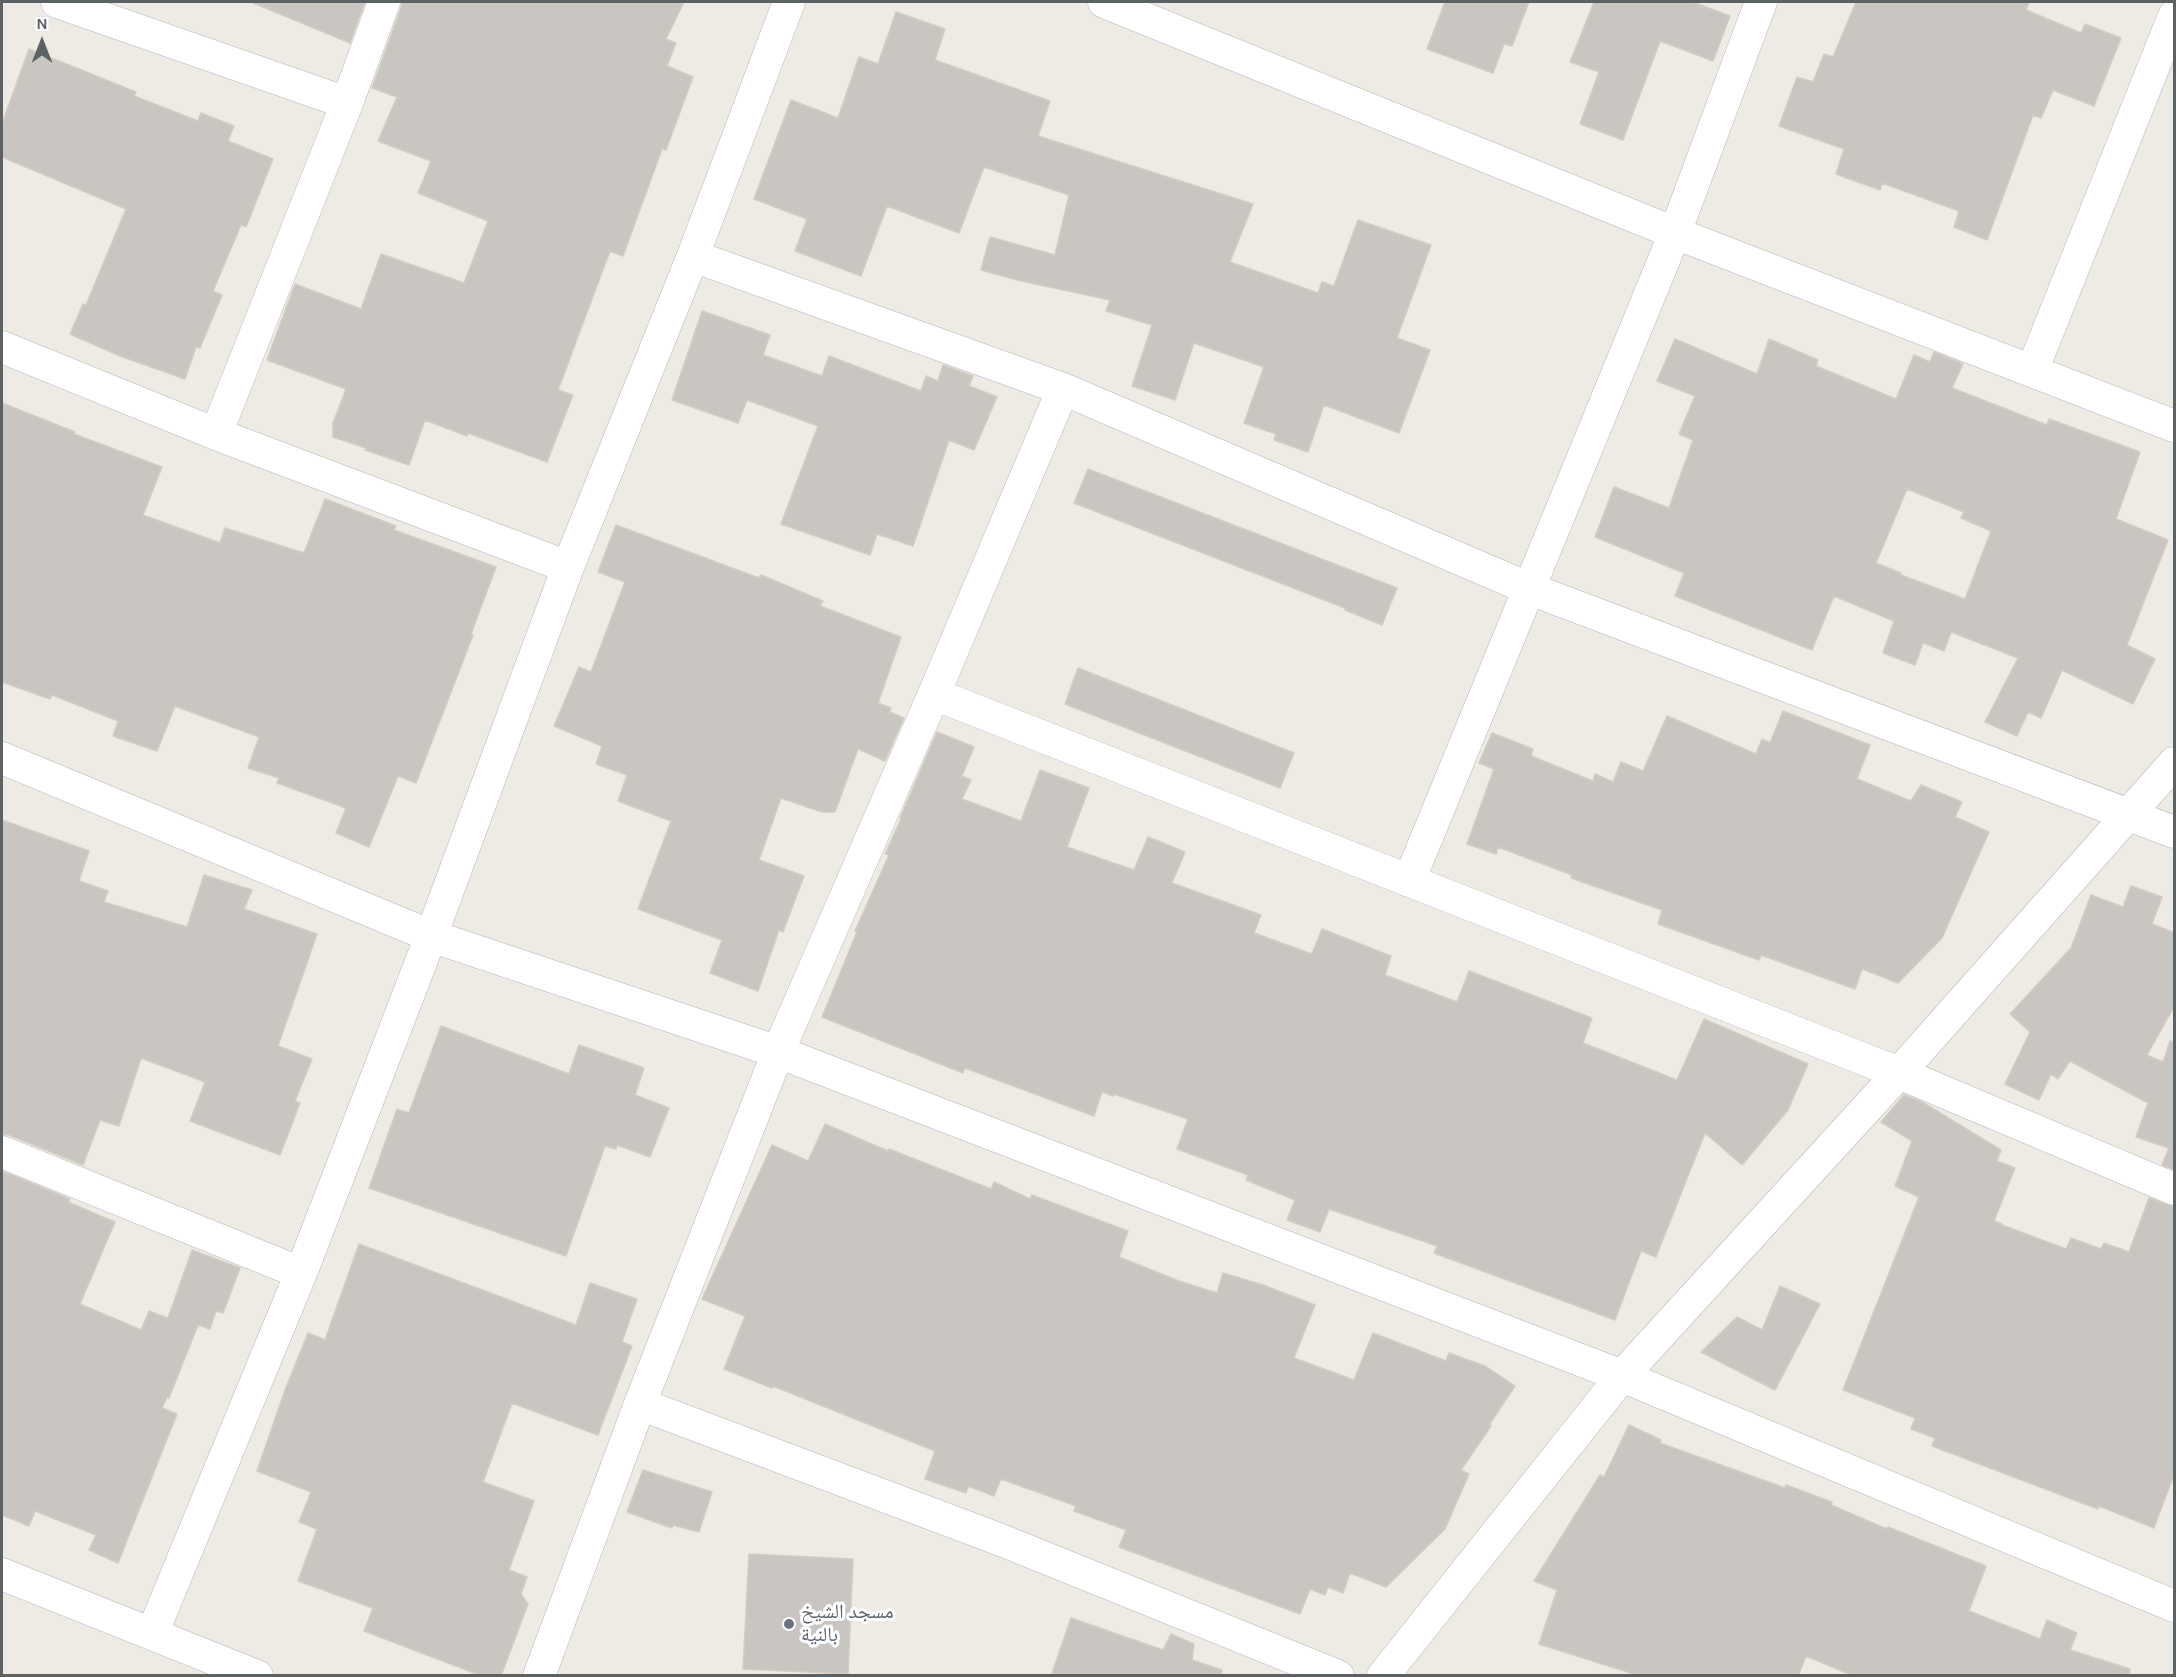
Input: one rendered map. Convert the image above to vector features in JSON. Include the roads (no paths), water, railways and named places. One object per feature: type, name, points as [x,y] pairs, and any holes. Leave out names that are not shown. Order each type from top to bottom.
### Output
[{"type":"street","points":[[57,2],[347,103]]},
{"type":"street","points":[[216,434],[347,103],[384,2]]},
{"type":"street","points":[[152,1634],[301,1273],[431,936],[568,567],[693,255],[789,2]]},
{"type":"street","points":[[1104,2],[1675,233],[2175,426]]},
{"type":"street","points":[[1409,881],[1675,233],[1761,2]]},
{"type":"street","points":[[2032,371],[2175,16]]},
{"type":"street","points":[[693,255],[1062,389],[1530,589],[2175,832]]},
{"type":"street","points":[[2,347],[216,434],[568,567]]},
{"type":"street","points":[[539,1676],[640,1404],[778,1052],[934,694],[1062,389]]},
{"type":"street","points":[[934,694],[1899,1073],[2175,1189]]},
{"type":"street","points":[[2,758],[431,936],[778,1052],[1622,1376],[2175,1606]]},
{"type":"street","points":[[1383,1676],[1622,1376],[1899,1073],[2175,763]]},
{"type":"street","points":[[2,1152],[301,1273]]},
{"type":"street","points":[[640,1404],[1001,1540],[1338,1676]]},
{"type":"street","points":[[2,1575],[257,1676]]},
{"type":"place","name":"مسجد الشيخ بالنية","points":[[789,1624]]}]
